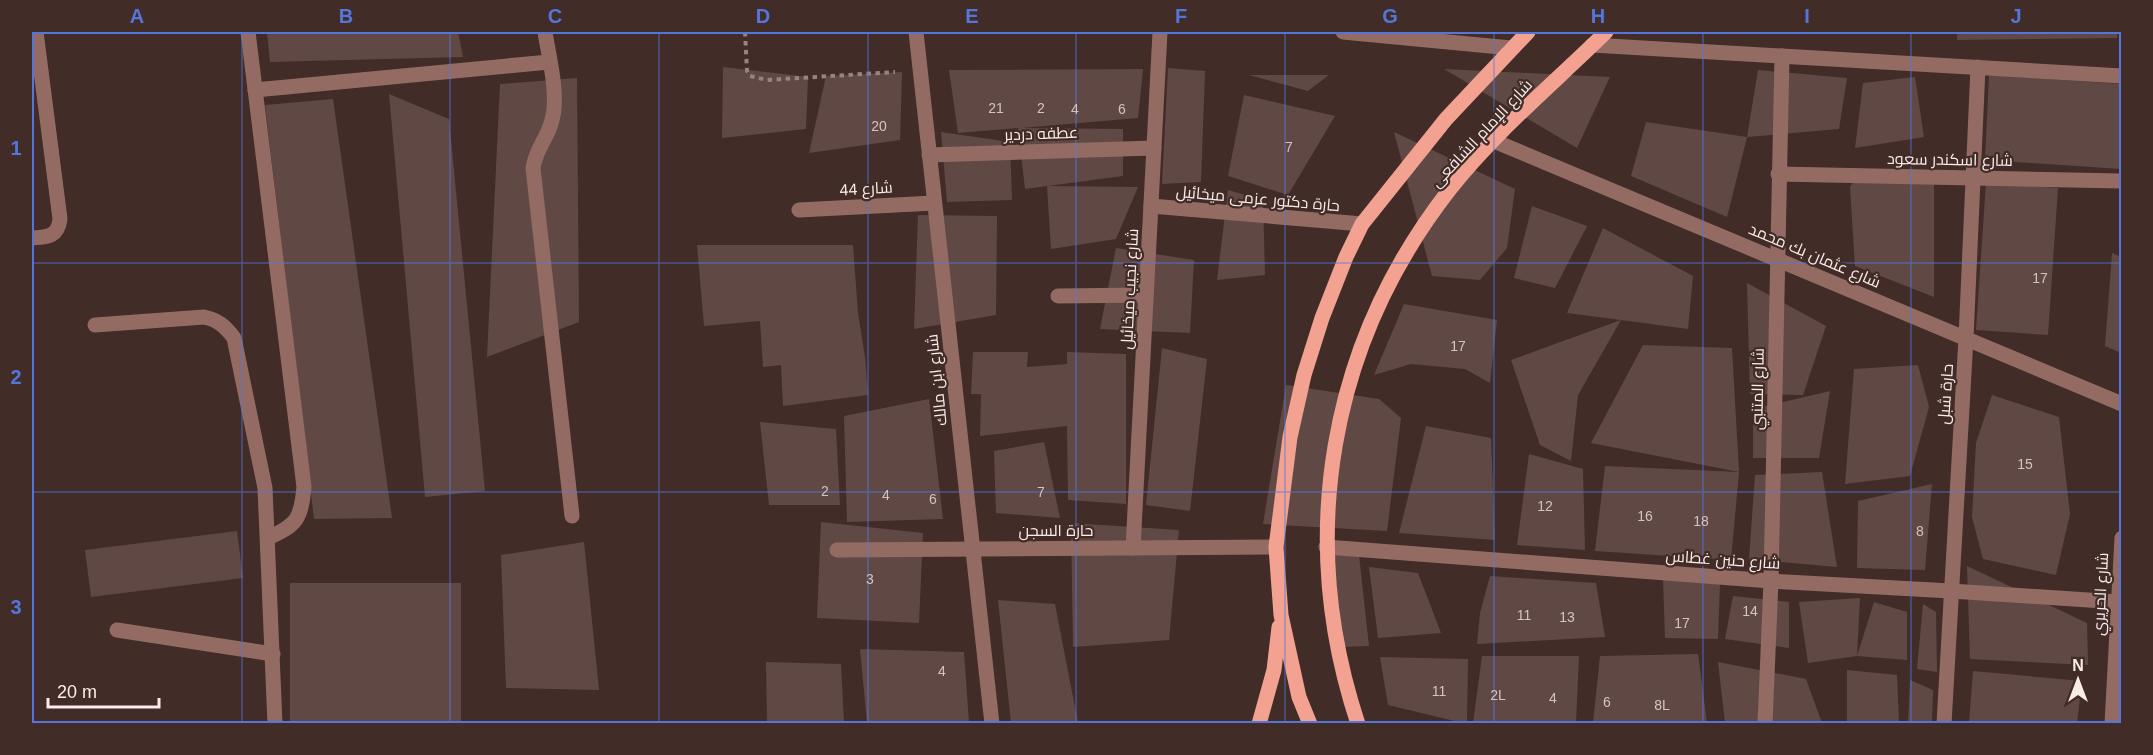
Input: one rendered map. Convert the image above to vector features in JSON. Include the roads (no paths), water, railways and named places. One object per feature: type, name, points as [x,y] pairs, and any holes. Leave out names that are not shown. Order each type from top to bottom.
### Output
[{"type":"main road","name":"شارع الإمام الشافعى","points":[[1310,723],[1299,697],[1281,615],[1276,547],[1290,436],[1304,375],[1322,318],[1346,257],[1362,224],[1446,119],[1528,32]]},
{"type":"main road","name":"شارع الإمام الشافعى","points":[[1358,723],[1344,682],[1332,615],[1326,547],[1329,483],[1340,419],[1357,357],[1382,297],[1413,241],[1451,189],[1494,141],[1606,32]]},
{"type":"main road","points":[[1259,723],[1274,670],[1281,615]]},
{"type":"street","points":[[32,238],[48,237],[55,233],[59,228],[60,219],[35,53],[36,32]]},
{"type":"street","points":[[248,32],[304,487],[302,510],[289,529],[268,538]]},
{"type":"street","points":[[545,32],[555,102],[550,129],[535,155],[533,168],[572,516]]},
{"type":"street","name":"شارع ابن مالك","points":[[916,32],[992,723]]},
{"type":"street","name":"شارع نجيب ميخائيل","points":[[1133,548],[1160,32]]},
{"type":"street","points":[[1343,32],[1511,48]]},
{"type":"street","points":[[1592,45],[2121,76]]},
{"type":"street","name":"شارع المتنبي","points":[[1765,723],[1771,581],[1782,56]]},
{"type":"street","points":[[255,90],[549,62]]},
{"type":"street","name":"حارة شبل","points":[[1944,723],[1966,338],[1978,67]]},
{"type":"street","name":"شارع عثمان بك محمد","points":[[1494,141],[2121,404]]},
{"type":"street","name":"عطفه دردير","points":[[929,154],[1154,148]]},
{"type":"street","name":"شارع اسكندر سعود","points":[[1778,174],[2121,181]]},
{"type":"street","name":"شارع 44","points":[[799,210],[934,203]]},
{"type":"street","name":"حارة دكتور عزمى ميخائيل","points":[[1151,206],[1362,224]]},
{"type":"street","points":[[1058,296],[1146,295]]},
{"type":"street","points":[[95,325],[204,316],[226,327],[234,338],[265,488],[275,723]]},
{"type":"street","name":"شارع الحريري","points":[[2112,723],[2121,538]]},
{"type":"street","name":"حارة السجن","points":[[837,550],[1276,547]]},
{"type":"street","name":"شارع حنين غطاس","points":[[1326,547],[1771,581],[2118,602]]},
{"type":"street","points":[[117,630],[273,654]]}]
